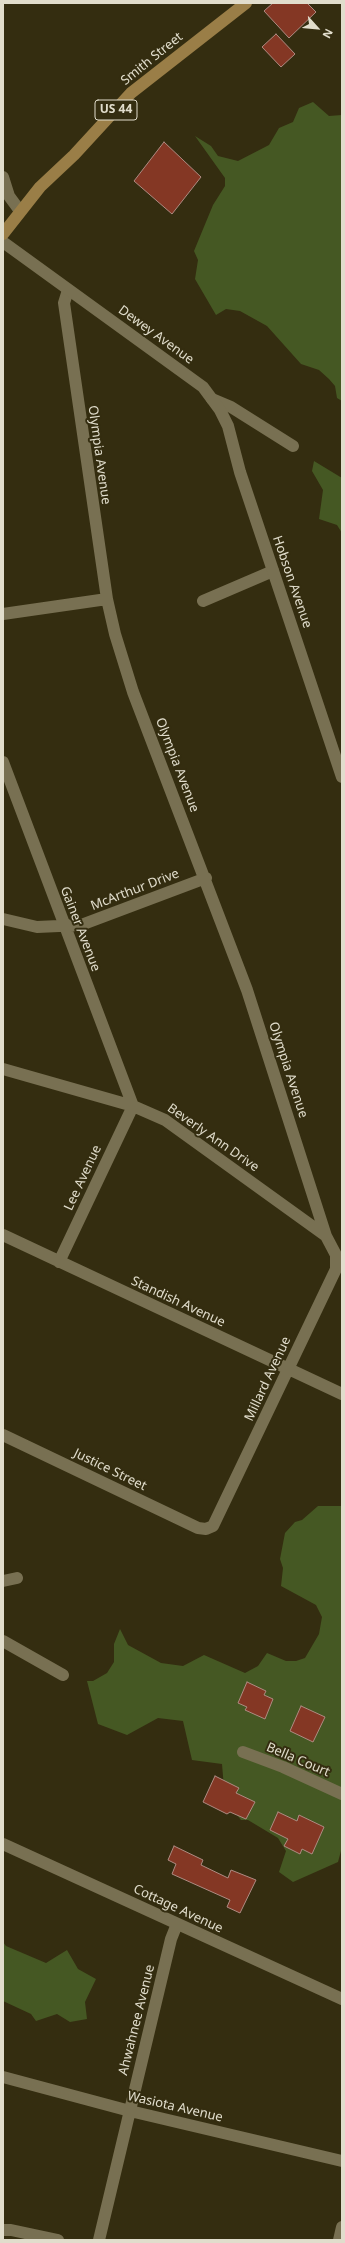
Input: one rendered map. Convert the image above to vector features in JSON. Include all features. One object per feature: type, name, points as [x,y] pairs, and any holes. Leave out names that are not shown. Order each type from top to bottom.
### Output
[{"type":"main road","name":"Smith Street","points":[[3,234],[40,186],[74,155],[131,93],[243,4]]},
{"type":"street","points":[[3,177],[9,196],[20,211]]},
{"type":"street","name":"Dewey Avenue","points":[[3,242],[203,387],[212,399],[231,407],[293,446]]},
{"type":"street","name":"Olympia Avenue","points":[[68,290],[64,303],[107,599],[115,634],[133,692],[248,990],[326,1236]]},
{"type":"street","name":"Hobson Avenue","points":[[212,399],[220,410],[228,426],[240,472],[342,777]]},
{"type":"street","points":[[203,601],[273,571]]},
{"type":"street","points":[[3,614],[107,599]]},
{"type":"street","name":"Gainer Avenue","points":[[3,762],[133,1106]]},
{"type":"street","name":"McArthur Drive","points":[[3,919],[37,927],[65,927],[81,925],[206,878]]},
{"type":"street","name":"Beverly Ann Drive","points":[[3,1069],[133,1106],[165,1120],[326,1236]]},
{"type":"street","name":"Lee Avenue","points":[[59,1262],[133,1106]]},
{"type":"street","name":"Standish Avenue","points":[[3,1235],[342,1394]]},
{"type":"street","name":"Millard Avenue","points":[[206,1529],[213,1526],[218,1518],[336,1269],[336,1255],[326,1236]]},
{"type":"street","name":"Justice Street","points":[[3,1435],[198,1528],[206,1529]]},
{"type":"street","points":[[3,1581],[17,1578]]},
{"type":"street","points":[[3,1641],[63,1675]]},
{"type":"street","name":"Bella Court","points":[[243,1752],[283,1767],[342,1794]]},
{"type":"street","name":"Cottage Avenue","points":[[3,1844],[342,1999]]},
{"type":"street","name":"Ahwahnee Avenue","points":[[99,2240],[172,1939],[177,1924]]},
{"type":"street","name":"Wasiota Avenue","points":[[3,2077],[130,2111],[342,2161]]},
{"type":"street","points":[[339,2240],[342,2227]]},
{"type":"street","points":[[3,2230],[11,2230],[58,2240]]},
{"type":"green space","points":[[313,102],[329,116],[342,115],[342,401],[337,398],[335,386],[329,379],[319,370],[301,364],[267,326],[240,311],[226,309],[216,315],[195,279],[198,260],[194,251],[213,205],[225,186],[225,178],[195,136],[211,146],[218,156],[238,161],[269,145],[279,128],[293,122],[299,108]]},
{"type":"green space","points":[[314,461],[342,478],[342,533],[337,525],[319,519],[323,490],[312,471]]},
{"type":"green space","points":[[318,1506],[342,1506],[342,1847],[338,1862],[293,1882],[279,1872],[286,1851],[278,1838],[248,1820],[241,1820],[225,1800],[222,1764],[192,1760],[183,1721],[158,1718],[127,1735],[98,1724],[87,1681],[93,1681],[107,1673],[114,1662],[114,1644],[120,1629],[128,1645],[161,1663],[183,1666],[204,1655],[245,1673],[258,1666],[267,1653],[286,1661],[296,1661],[305,1658],[319,1634],[322,1617],[316,1605],[281,1586],[283,1568],[280,1559],[285,1533],[295,1522],[302,1520]]},
{"type":"green space","points":[[3,1942],[6,1946],[46,1963],[67,1950],[78,1969],[96,1979],[85,2002],[87,2019],[70,2022],[57,2014],[36,2021],[31,2014],[3,2001]]},
{"type":"building","points":[[273,3],[307,3],[316,12],[289,38],[264,11]]},
{"type":"building","points":[[276,34],[295,54],[281,67],[262,47]]},
{"type":"building","points":[[164,142],[201,177],[172,214],[134,181]]},
{"type":"building","points":[[247,1682],[266,1691],[264,1695],[273,1699],[265,1719],[245,1710],[247,1707],[238,1703]]},
{"type":"building","points":[[301,1706],[325,1717],[313,1742],[290,1731]]},
{"type":"building","points":[[215,1776],[239,1788],[236,1793],[255,1802],[246,1819],[230,1812],[227,1814],[203,1802]]},
{"type":"building","points":[[278,1812],[297,1821],[299,1815],[324,1827],[312,1854],[302,1849],[300,1854],[284,1846],[288,1839],[270,1830]]},
{"type":"building","points":[[174,1846],[203,1860],[201,1865],[228,1878],[231,1870],[256,1880],[240,1913],[227,1907],[230,1900],[172,1874],[176,1864],[168,1860]]}]
